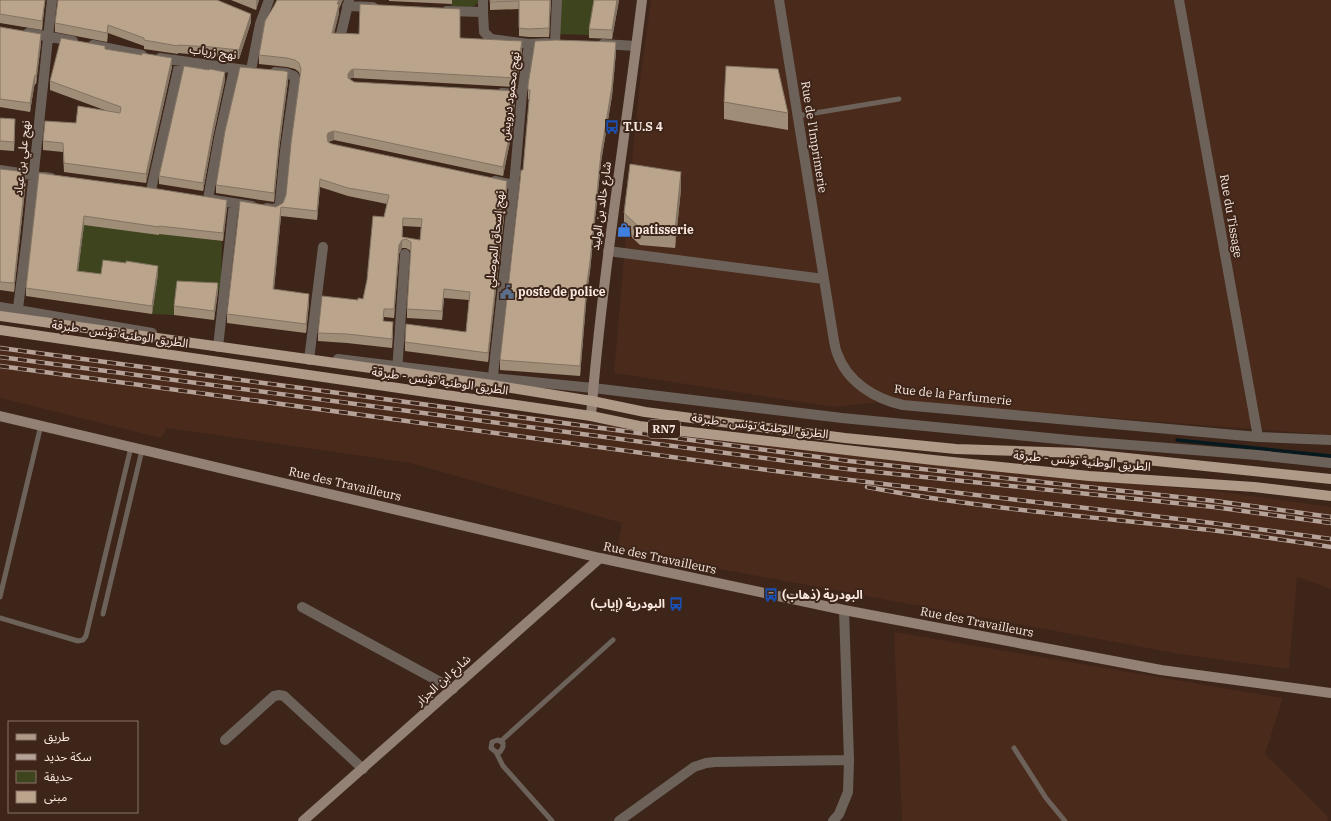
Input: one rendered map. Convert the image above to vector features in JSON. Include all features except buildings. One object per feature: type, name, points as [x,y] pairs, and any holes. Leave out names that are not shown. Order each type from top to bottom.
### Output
[{"type":"main road","name":"الطريق الوطنية تونس - طبرقة","points":[[0,316],[18,314],[219,346],[492,382],[645,412],[853,438],[956,449],[1079,453],[1331,479]]},
{"type":"main road","name":"الطريق الوطنية تونس - طبرقة","points":[[0,330],[591,416],[638,426],[933,460],[1089,476],[1254,487],[1331,496]]},
{"type":"street","name":"نهج علي بن عياد","points":[[18,314],[52,0]]},
{"type":"street","points":[[251,70],[258,18],[269,0]]},
{"type":"street","points":[[483,0],[484,32],[488,38],[529,44]]},
{"type":"street","name":"نهج محمود درويش","points":[[514,185],[522,94],[529,44],[559,43],[557,0]]},
{"type":"street","name":"شارع خالد بن الوليد","points":[[591,416],[608,251],[642,0]]},
{"type":"street","name":"Rue de l'Imprimerie","points":[[779,0],[824,279]]},
{"type":"street","name":"Rue du Tissage","points":[[1179,0],[1258,437]]},
{"type":"street","points":[[341,34],[348,3],[379,7]]},
{"type":"street","points":[[435,10],[483,12]]},
{"type":"street","name":"نهج زرياب","points":[[21,32],[180,61],[234,69],[286,73],[292,75],[294,77],[279,207],[273,209],[234,203]]},
{"type":"street","points":[[592,44],[636,46]]},
{"type":"street","points":[[152,190],[180,61]]},
{"type":"street","points":[[219,346],[234,203],[204,198],[234,69]]},
{"type":"street","points":[[490,92],[522,94]]},
{"type":"street","points":[[0,170],[64,179]]},
{"type":"street","name":"نهج إسحاق الموصلي","points":[[483,179],[514,185],[492,382]]},
{"type":"street","points":[[309,358],[323,247]]},
{"type":"street","points":[[608,251],[824,279]]},
{"type":"street","points":[[397,369],[405,254]]},
{"type":"street","name":"Rue de la Parfumerie","points":[[824,279],[837,353],[843,365],[855,380],[872,395],[882,399],[903,405],[930,408],[1258,437],[1331,440]]},
{"type":"street","points":[[0,307],[18,314]]},
{"type":"street","points":[[492,382],[593,388],[920,426],[1079,441],[1250,454],[1331,463]]},
{"type":"street","name":"Rue des Travailleurs","points":[[0,416],[600,558],[844,610],[1161,670],[1328,691]]},
{"type":"street","name":"شارع ابن الجزار","points":[[304,821],[600,558]]},
{"type":"street","points":[[302,607],[453,689]]},
{"type":"street","points":[[833,821],[839,814],[848,792],[849,760],[844,610]]},
{"type":"street","points":[[225,740],[274,696],[284,696],[363,769]]},
{"type":"street","points":[[619,821],[694,767],[700,765],[714,762],[849,760]]},
{"type":"lane","points":[[797,116],[899,99]]},
{"type":"lane","points":[[0,596],[41,425]]},
{"type":"lane","points":[[0,618],[78,641],[83,640],[86,636],[131,447]]},
{"type":"lane","points":[[103,614],[142,450]]},
{"type":"lane","points":[[501,741],[613,640]]},
{"type":"lane","points":[[501,741],[494,740],[490,745],[493,751],[496,752],[503,766],[552,821]]},
{"type":"lane","points":[[496,752],[500,752],[503,747],[501,741]]},
{"type":"lane","points":[[1014,748],[1046,798],[1065,821]]},
{"type":"shaded area","points":[[651,0],[1331,0],[1331,435],[892,401],[833,407],[614,373],[634,140],[641,72]]},
{"type":"shaded area","points":[[0,345],[575,421],[840,454],[1076,479],[1215,491],[1331,507],[1331,589],[1297,577],[1289,669],[1179,654],[617,550],[622,523],[410,463],[167,428],[161,438],[0,398]]},
{"type":"shaded area","points":[[894,632],[1283,698],[1265,754],[1329,818],[1327,821],[902,821]]},
{"type":"green space","points":[[452,0],[479,0],[478,3],[472,7],[451,6]]},
{"type":"green space","points":[[560,0],[596,0],[590,35],[557,34]]},
{"type":"green space","points":[[71,223],[222,241],[221,291],[177,290],[174,315],[152,314],[158,274],[101,285],[78,271]]},
{"type":"waterway","points":[[1177,440],[1331,456]]},
{"type":"railway","points":[[0,348],[849,461],[1215,501],[1331,517]]},
{"type":"railway","points":[[0,357],[847,469],[1214,507],[1331,523]]},
{"type":"railway","points":[[0,366],[783,472],[1212,523],[1331,539]]},
{"type":"railway","points":[[867,487],[910,495],[996,507],[1211,530],[1331,547]]},
{"type":"place","name":"T.U.S 4","points":[[612,127]]},
{"type":"place","name":"patisserie","points":[[624,230]]},
{"type":"place","name":"poste de police","points":[[507,292]]},
{"type":"place","name":"البودرية (ذهاب)","points":[[771,595]]},
{"type":"place","name":"البودرية (إياب)","points":[[676,604]]}]
